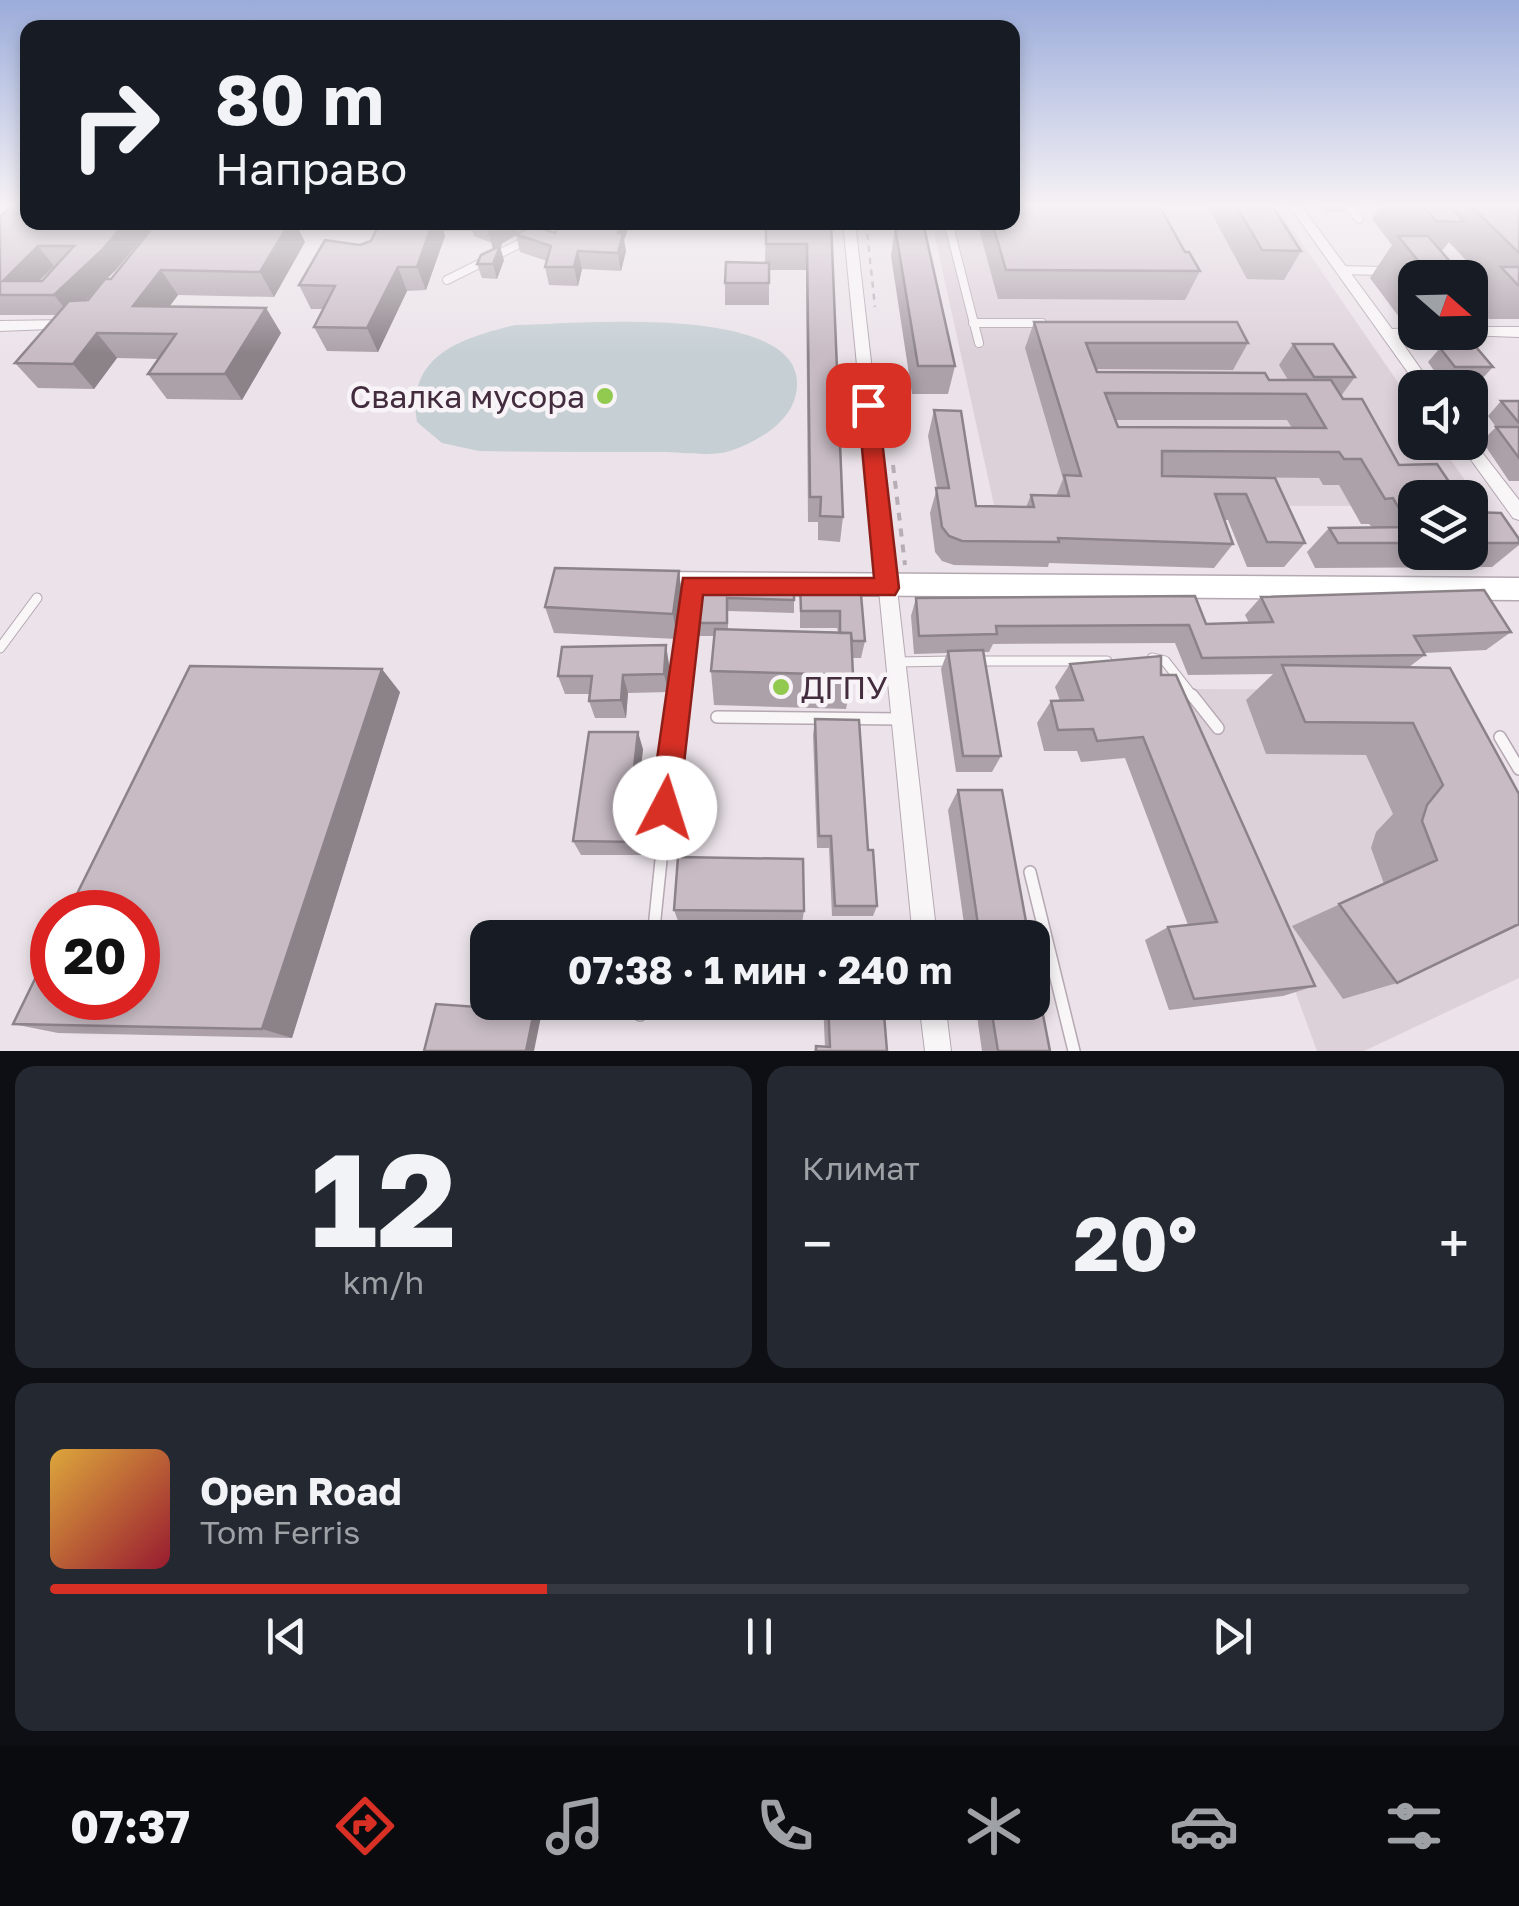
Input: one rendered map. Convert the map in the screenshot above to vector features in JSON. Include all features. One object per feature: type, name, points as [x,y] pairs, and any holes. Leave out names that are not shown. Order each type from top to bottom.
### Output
[{"type":"street","points":[[853,256],[897,588],[895,662],[923,920]]},
{"type":"street","points":[[1332,256],[1414,370]]},
{"type":"street","points":[[0,326],[71,325],[88,318]]},
{"type":"street","points":[[1488,332],[1519,332]]},
{"type":"street","points":[[1388,334],[1398,334]]},
{"type":"street","points":[[1481,460],[1519,513]]},
{"type":"street","points":[[620,582],[897,588],[1246,584],[1519,590]]},
{"type":"street","points":[[934,1020],[938,1051]]},
{"type":"lane","points":[[447,280],[495,256]]},
{"type":"lane","points":[[957,256],[979,344]]},
{"type":"lane","points":[[1342,270],[1392,271]]},
{"type":"lane","points":[[974,323],[1049,323]]},
{"type":"lane","points":[[655,920],[667,776],[692,585]]},
{"type":"lane","points":[[0,648],[37,598]]},
{"type":"lane","points":[[1131,659],[1164,661],[1218,728]]},
{"type":"lane","points":[[895,662],[1113,661]]},
{"type":"lane","points":[[717,716],[901,719]]},
{"type":"lane","points":[[1500,736],[1519,769]]},
{"type":"lane","points":[[1030,872],[1074,1051]]},
{"type":"path","points":[[870,256],[877,324]]},
{"type":"path","points":[[892,456],[897,588]]},
{"type":"shaded area","points":[[939,256],[1311,256],[1398,382],[1398,460],[1451,460],[1465,480],[1398,480],[1398,506],[994,505]]},
{"type":"shaded area","name":"Свалка мусора","points":[[636,322],[688,324],[735,332],[772,346],[794,368],[794,401],[784,418],[768,432],[722,453],[479,451],[442,443],[417,422],[420,380],[429,365],[458,343],[515,325]]},
{"type":"shaded area","points":[[1184,689],[1428,690],[1519,857],[1519,978],[1364,1051],[1317,1051]]},
{"type":"building","points":[[0,256],[28,256],[3,281],[42,281],[65,256],[96,256],[54,295],[0,295]]},
{"type":"building","points":[[130,256],[270,256],[260,272],[161,270],[133,306],[266,308],[225,374],[148,374],[176,334],[97,333],[73,364],[15,363],[69,301],[88,300],[105,279],[111,279]]},
{"type":"building","points":[[316,256],[421,256],[417,267],[398,267],[367,328],[314,327],[335,286],[299,285]]},
{"type":"building","points":[[481,256],[496,256],[493,264],[477,264]]},
{"type":"building","points":[[548,256],[577,256],[574,267],[545,267]]},
{"type":"building","points":[[807,256],[832,256],[843,517],[820,516],[821,497],[810,497]]},
{"type":"building","points":[[900,256],[930,256],[955,366],[918,366]]},
{"type":"building","points":[[1002,256],[1191,256],[1200,271],[1006,270]]},
{"type":"building","points":[[1414,256],[1445,256],[1449,260],[1417,260]]},
{"type":"building","points":[[726,262],[769,263],[769,283],[725,283]]},
{"type":"building","points":[[1501,267],[1519,267],[1519,285],[1518,285]]},
{"type":"building","points":[[1034,322],[1237,322],[1248,343],[1086,343],[1097,372],[1265,373],[1269,380],[1331,380],[1343,399],[1362,399],[1399,465],[1437,464],[1448,480],[1398,480],[1398,507],[1393,498],[1385,499],[1361,459],[1344,459],[1339,452],[1162,451],[1162,476],[1275,478],[1305,543],[1267,542],[1246,494],[1215,494],[1233,544],[1058,538],[1059,542],[962,541],[949,536],[942,527],[936,488],[949,488],[934,410],[961,411],[976,506],[1034,507],[1031,495],[1069,496],[1064,475],[1081,476]],"holes":[[[1105,393],[1306,394],[1326,428],[1118,427]]]},
{"type":"building","points":[[1293,344],[1333,344],[1355,377],[1314,377]]},
{"type":"building","points":[[1442,350],[1479,350],[1493,367],[1455,367]]},
{"type":"building","points":[[1501,401],[1519,401],[1519,423]]},
{"type":"building","points":[[1496,427],[1519,427],[1519,458]]},
{"type":"building","points":[[1488,513],[1501,513],[1519,543],[1488,543]]},
{"type":"building","points":[[1398,527],[1398,543],[1338,543],[1329,528]]},
{"type":"building","points":[[555,568],[679,571],[673,614],[545,607]]},
{"type":"building","points":[[800,583],[860,583],[865,641],[852,641],[851,633],[840,633],[840,611],[801,611]]},
{"type":"building","points":[[697,584],[794,587],[794,600],[727,598],[727,623],[692,623]]},
{"type":"building","points":[[1484,590],[1511,632],[1414,636],[1425,655],[1202,658],[1189,625],[996,626],[997,634],[919,636],[916,598],[1195,596],[1206,624],[1273,622],[1261,597]]},
{"type":"building","points":[[715,629],[851,633],[853,675],[711,671]]},
{"type":"building","points":[[666,645],[664,674],[623,675],[621,700],[589,701],[592,676],[558,676],[562,647]]},
{"type":"building","points":[[983,650],[1001,756],[963,756],[948,651]]},
{"type":"building","points":[[1161,656],[1161,675],[1176,675],[1315,986],[1194,999],[1168,927],[1217,922],[1143,737],[1097,741],[1093,729],[1058,730],[1051,701],[1083,700],[1070,664]]},
{"type":"building","points":[[1282,665],[1450,668],[1519,794],[1519,924],[1397,983],[1339,904],[1437,860],[1422,821],[1427,805],[1443,785],[1413,723],[1305,722]]},
{"type":"building","points":[[190,666],[382,669],[262,1029],[13,1024],[30,989],[30,1020],[160,1020],[160,890],[79,890]]},
{"type":"building","points":[[815,719],[859,720],[868,850],[873,850],[877,906],[835,906],[831,836],[819,836]]},
{"type":"building","points":[[589,732],[638,732],[631,795],[642,795],[638,842],[573,841]]},
{"type":"building","points":[[958,790],[1002,790],[1026,920],[977,920]]},
{"type":"building","points":[[678,857],[803,859],[804,911],[674,910]]},
{"type":"building","points":[[436,1004],[470,1006],[470,1020],[532,1020],[526,1051],[424,1051]]},
{"type":"building","points":[[829,1020],[884,1020],[887,1051],[816,1051],[816,1046],[830,1047]]},
{"type":"building","points":[[993,1020],[1044,1020],[1050,1051],[998,1051]]},
{"type":"place","name":"Свалка мусора","points":[[605,396]]},
{"type":"place","name":"ДГПУ","points":[[781,687]]},
{"type":"route","points":[[665,808],[692,585],[887,588],[868,405]]}]
